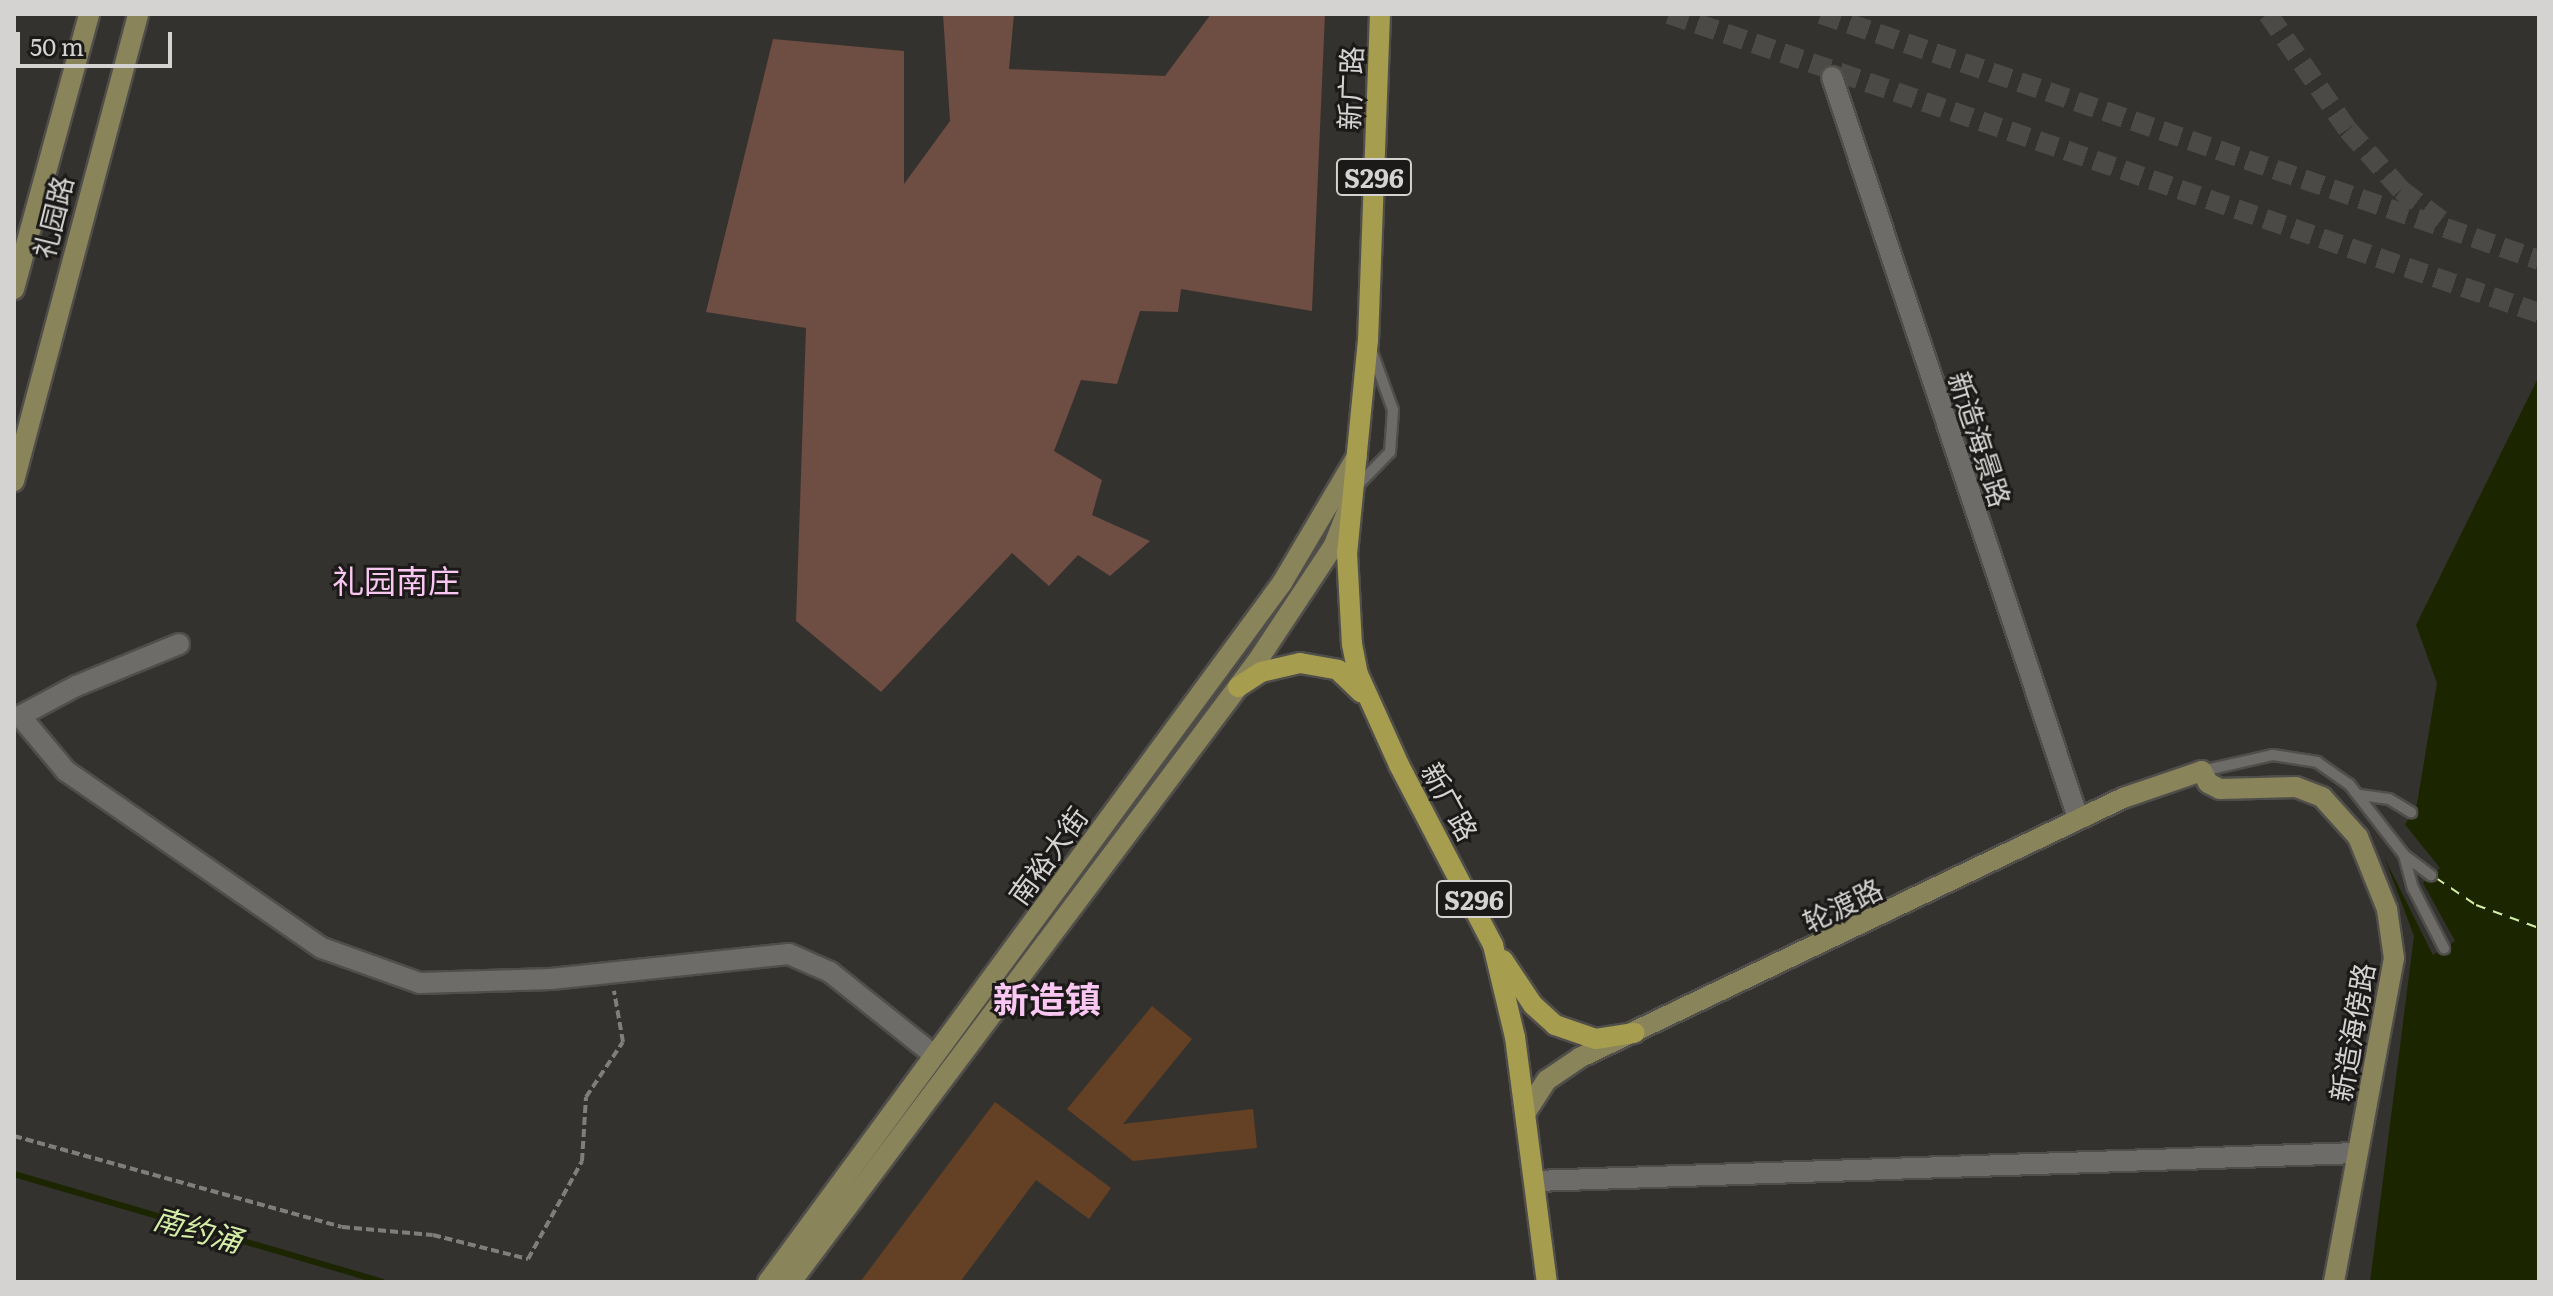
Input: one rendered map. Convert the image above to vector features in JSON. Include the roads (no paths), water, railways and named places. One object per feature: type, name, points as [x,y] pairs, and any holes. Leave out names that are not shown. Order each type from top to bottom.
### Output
[{"type":"main road","name":"礼园路","points":[[14,289],[17,265],[89,14]]},
{"type":"main road","name":"礼园路","points":[[14,481],[138,14]]},
{"type":"main road","name":"新广路","points":[[1359,452],[1368,340],[1380,14]]},
{"type":"main road","name":"S296","points":[[1354,488],[1359,452]]},
{"type":"main road","name":"南裕大街","points":[[768,1282],[1282,583],[1359,452]]},
{"type":"main road","name":"新广路","points":[[1354,488],[1346,583],[1352,644],[1371,705],[1493,945],[1526,1112],[1547,1282]]},
{"type":"main road","name":"南裕大街","points":[[791,1282],[1238,687],[1334,545],[1354,488]]},
{"type":"main road","points":[[1238,687],[1282,665],[1321,664],[1351,679],[1371,705]]},
{"type":"main road","name":"轮渡路","points":[[1526,1112],[1556,1072],[2078,818],[2202,771]]},
{"type":"main road","name":"新造海傍路","points":[[2202,771],[2208,783],[2220,789],[2296,787],[2322,797],[2358,837],[2380,886],[2394,958],[2334,1282]]},
{"type":"main road","points":[[1493,945],[1533,1005],[1555,1025],[1596,1039],[1635,1033]]},
{"type":"street","name":"新造海景路","points":[[1832,77],[2078,818]]},
{"type":"street","points":[[179,644],[76,686],[20,716],[66,771],[322,948],[420,983],[611,973],[789,954],[830,972],[934,1055]]},
{"type":"street","points":[[1535,1181],[2357,1153]]},
{"type":"lane","points":[[1354,488],[1390,452],[1393,410],[1368,340]]},
{"type":"lane","points":[[2202,771],[2257,756],[2290,755],[2330,770],[2360,795],[2404,855],[2431,875]]},
{"type":"lane","points":[[2360,795],[2389,799],[2411,812]]},
{"type":"lane","points":[[2404,855],[2413,888],[2444,948]]},
{"type":"waterway","name":"南约涌","points":[[14,1174],[383,1282]]},
{"type":"tunnel","points":[[1669,14],[2539,313]]},
{"type":"tunnel","points":[[1821,14],[2539,260]]},
{"type":"tunnel","points":[[2268,14],[2348,130],[2401,190],[2442,221]]},
{"type":"district","name":"礼园南庄","points":[[396,579]]},
{"type":"district","name":"新造镇","points":[[1047,998]]}]
